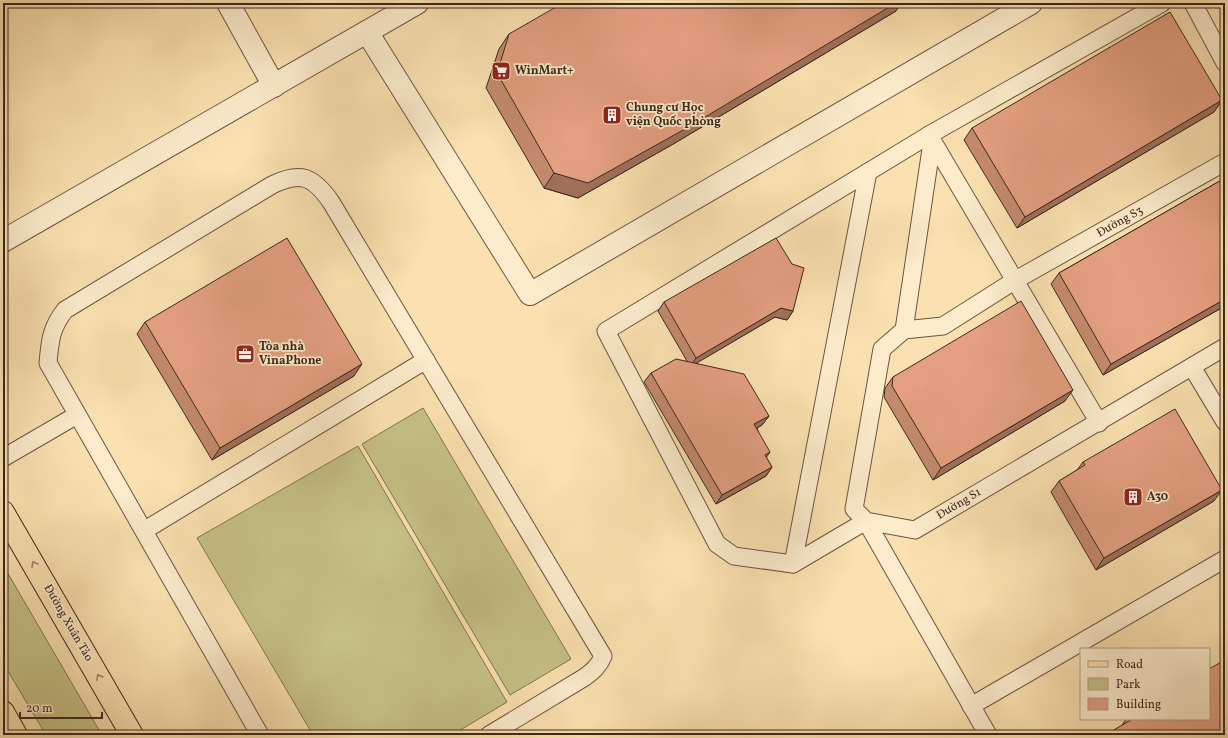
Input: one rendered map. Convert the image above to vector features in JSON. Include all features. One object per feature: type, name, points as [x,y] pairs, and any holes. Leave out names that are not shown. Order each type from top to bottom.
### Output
[{"type":"main road","name":"Đường Xuân Tảo","points":[[3,512],[132,735]]},
{"type":"main road","points":[[3,712],[16,735]]},
{"type":"street","points":[[228,3],[274,86]]},
{"type":"street","points":[[3,241],[417,3]]},
{"type":"street","points":[[367,32],[530,294],[1030,3]]},
{"type":"lane","points":[[866,521],[793,564],[734,556],[717,544],[606,331],[929,135],[1162,3]]},
{"type":"lane","points":[[1193,3],[1225,63]]},
{"type":"lane","points":[[929,135],[1099,423]]},
{"type":"lane","points":[[929,135],[931,149],[904,330],[882,350],[854,509],[866,521],[988,735]]},
{"type":"lane","name":"Đường S3","points":[[904,330],[943,326],[1014,281],[1225,162]]},
{"type":"lane","points":[[793,564],[868,172]]},
{"type":"lane","points":[[260,735],[145,530],[48,362],[53,330],[66,310],[272,185],[285,178],[297,176],[310,179],[322,189],[603,656],[595,669],[585,677],[489,735]]},
{"type":"lane","name":"Đường S1","points":[[866,521],[914,530],[1099,423],[1225,347]]},
{"type":"lane","points":[[145,530],[426,360]]},
{"type":"lane","points":[[1192,367],[1225,422]]},
{"type":"lane","points":[[3,458],[77,414]]},
{"type":"lane","points":[[971,706],[1225,559]]},
{"type":"green space","points":[[423,408],[571,659],[510,695],[362,444]]},
{"type":"green space","points":[[358,446],[507,702],[452,735],[313,735],[197,538]]},
{"type":"green space","points":[[3,565],[101,735],[46,735],[3,663]]},
{"type":"building","name":"Chung cư Học viện Quốc phòng","points":[[563,3],[896,3],[685,129],[588,183],[554,173],[497,73],[509,34]]},
{"type":"building","points":[[1170,12],[1222,100],[1025,217],[972,128]]},
{"type":"building","points":[[1225,178],[1225,299],[1111,364],[1059,273]]},
{"type":"building","name":"Tòa nhà VinaPhone","points":[[287,238],[362,364],[220,448],[145,322]]},
{"type":"building","points":[[776,238],[792,264],[804,268],[793,311],[781,308],[696,358],[664,302]]},
{"type":"building","points":[[1021,301],[1073,390],[941,468],[892,386],[893,377]]},
{"type":"building","points":[[676,359],[744,374],[769,416],[754,424],[770,452],[765,455],[772,467],[722,495],[651,373]]},
{"type":"building","name":"A30","points":[[1175,409],[1222,490],[1104,558],[1059,481],[1085,465],[1083,462]]},
{"type":"building","points":[[1225,660],[1225,735],[1105,735],[1131,720],[1210,720],[1210,668]]},
{"type":"place","name":"WinMart+","points":[[501,71]]},
{"type":"place","name":"Chung cư Học viện Quốc phòng","points":[[612,115]]},
{"type":"place","name":"Tòa nhà VinaPhone","points":[[245,354]]},
{"type":"place","name":"A30","points":[[1133,497]]}]
